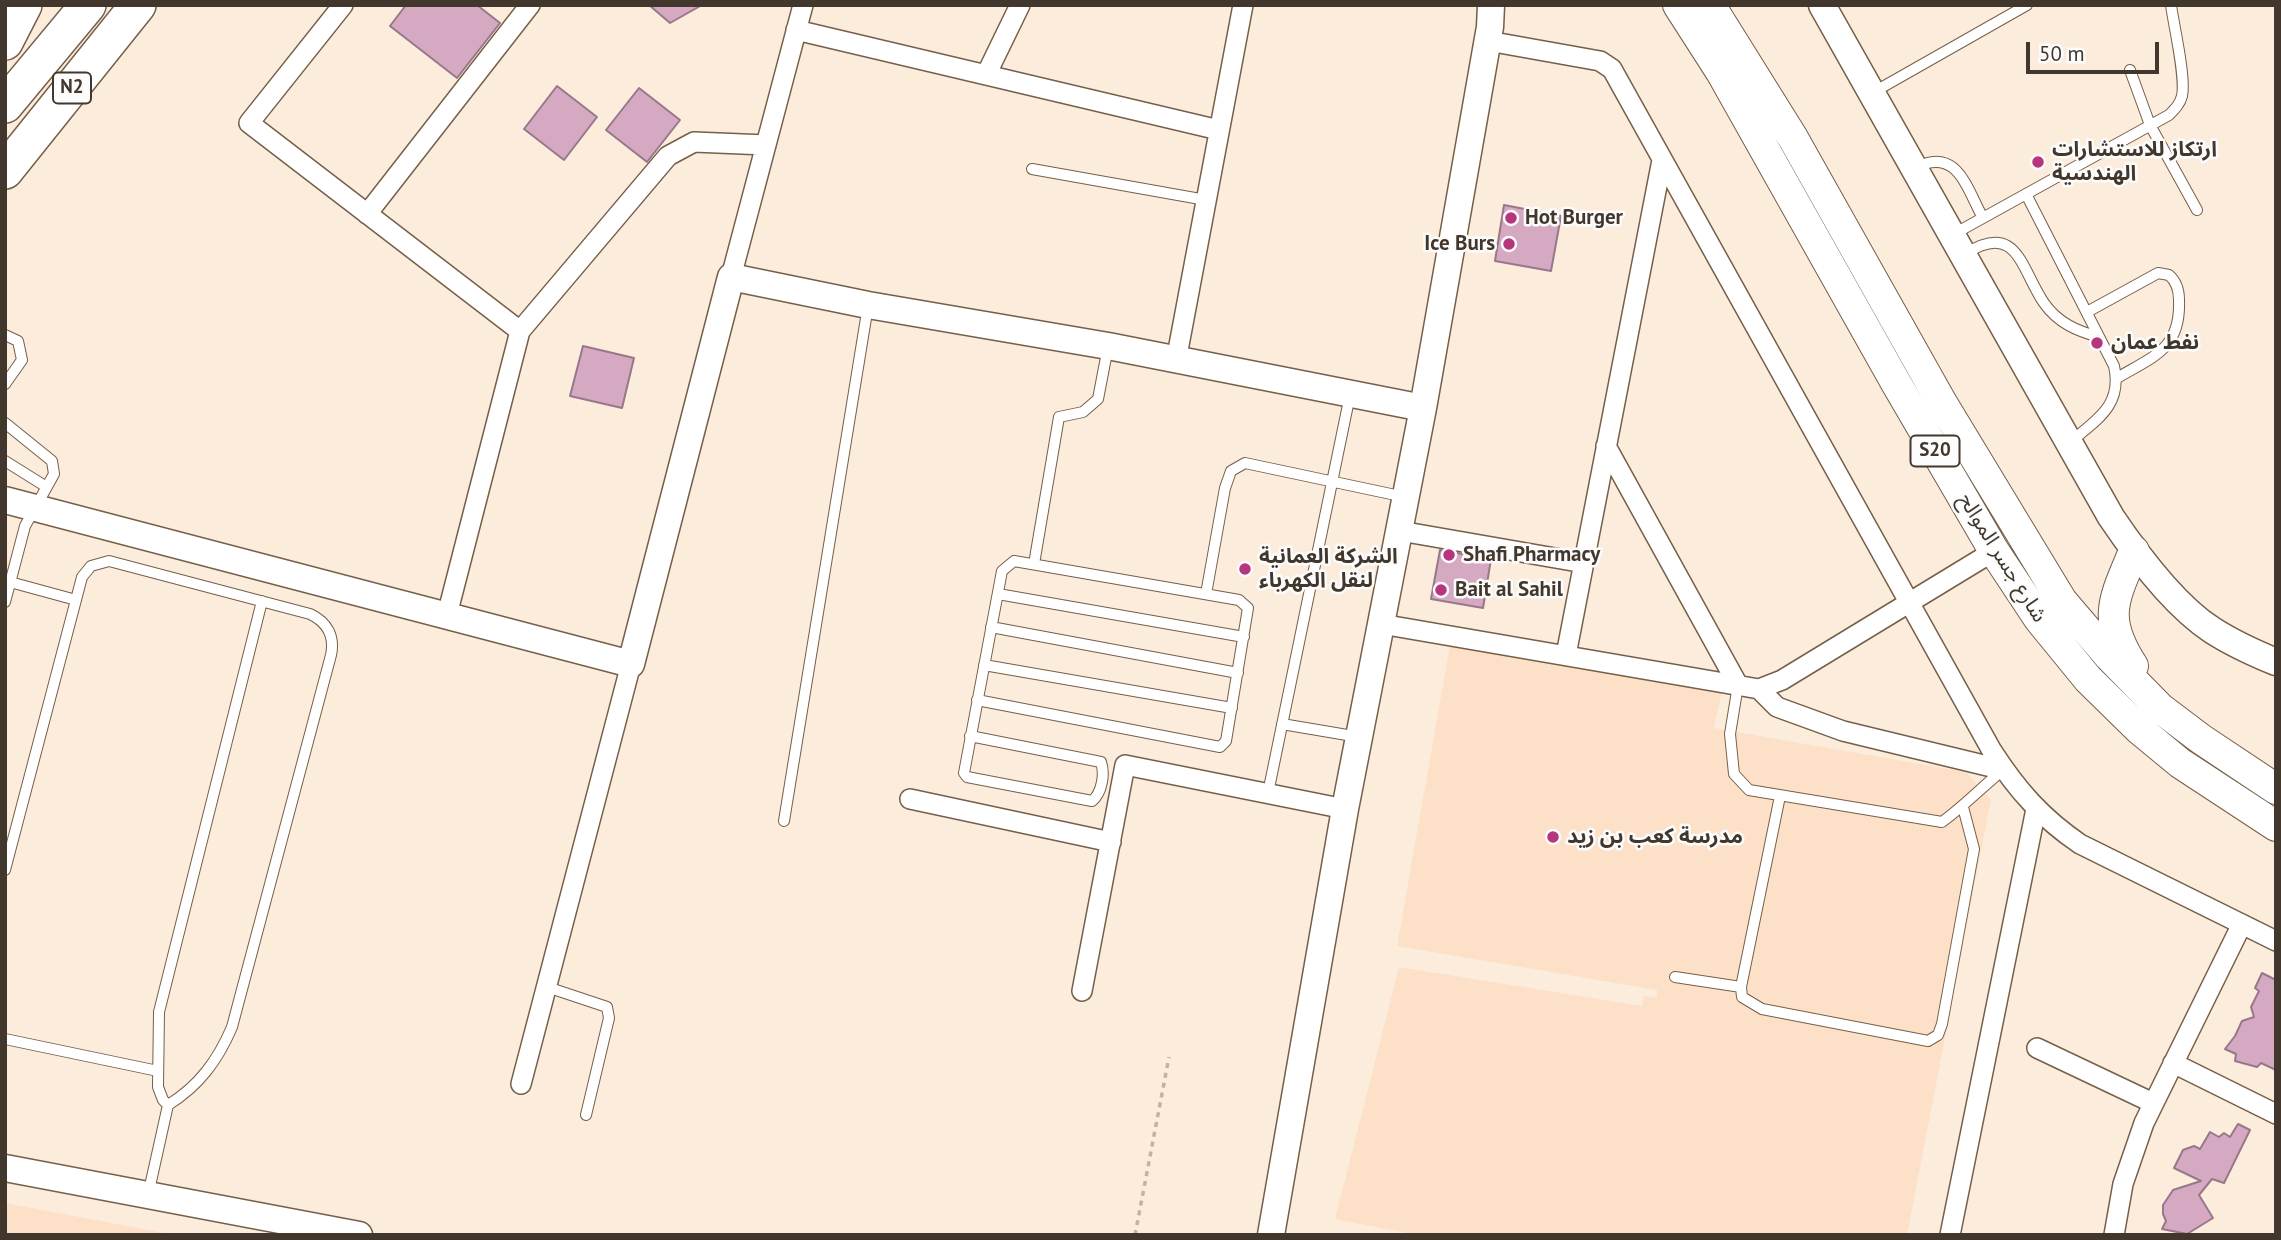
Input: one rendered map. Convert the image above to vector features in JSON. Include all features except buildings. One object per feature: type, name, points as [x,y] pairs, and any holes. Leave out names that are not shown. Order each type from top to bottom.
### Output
[{"type":"highway","points":[[5,42],[24,5]]},
{"type":"highway","name":"N2","points":[[5,105],[88,5]]},
{"type":"highway","name":"N2","points":[[5,171],[138,5]]},
{"type":"main road","name":"شارع جسر الموالح","points":[[1678,5],[1721,72],[1994,551],[2039,619],[2088,678],[2140,730],[2180,763],[2276,826]]},
{"type":"main road","name":"شارع جسر الموالح","points":[[1710,5],[1793,138],[1941,403],[2062,601],[2109,656],[2160,708],[2201,740],[2276,789]]},
{"type":"main road","points":[[2134,551],[2116,596],[2112,623],[2119,645],[2160,708]]},
{"type":"street","points":[[343,5],[249,123],[520,331]]},
{"type":"street","points":[[367,214],[530,5]]},
{"type":"street","points":[[521,1084],[803,5]]},
{"type":"street","points":[[986,75],[1020,5]]},
{"type":"street","points":[[1176,361],[1242,5]]},
{"type":"street","points":[[1822,5],[2111,517],[2134,551],[2196,618],[2213,631],[2276,662]]},
{"type":"street","points":[[1270,1235],[1345,809],[1423,408],[1492,19],[1605,63],[1612,69],[2004,770],[2036,809],[2080,844],[2276,941]]},
{"type":"street","points":[[796,30],[1219,130]]},
{"type":"street","points":[[447,615],[520,331],[668,156],[694,142],[766,145]]},
{"type":"street","points":[[1566,655],[1662,160]]},
{"type":"street","points":[[732,277],[868,305],[1108,346],[1423,408]]},
{"type":"street","points":[[1606,446],[1738,685]]},
{"type":"street","points":[[5,500],[40,497],[447,615],[631,664]]},
{"type":"street","points":[[1399,531],[1584,563]]},
{"type":"street","points":[[1381,624],[1759,689],[1782,680],[1994,551]]},
{"type":"street","points":[[1759,689],[1777,708],[1843,731],[2004,770]]},
{"type":"street","points":[[1083,991],[1125,765],[1345,809]]},
{"type":"street","points":[[910,799],[1111,842]]},
{"type":"street","points":[[1950,1235],[2036,809]]},
{"type":"street","points":[[2114,1235],[2123,1184],[2152,1103],[2242,923]]},
{"type":"street","points":[[2037,1048],[2152,1103]]},
{"type":"street","points":[[2173,1063],[2276,1114]]},
{"type":"street","points":[[5,1168],[328,1232],[359,1235]]},
{"type":"lane","points":[[1871,94],[2027,5]]},
{"type":"lane","points":[[1958,246],[1983,218],[2169,115],[2179,103],[2183,88],[2171,5]]},
{"type":"lane","points":[[2130,70],[2150,125],[2197,210]]},
{"type":"lane","points":[[1914,168],[1930,161],[1949,164],[1958,173],[1983,218]]},
{"type":"lane","points":[[1032,169],[1206,200]]},
{"type":"lane","points":[[2026,194],[2114,366],[2117,378],[2117,390],[2106,411],[2069,443]]},
{"type":"lane","points":[[1958,246],[2002,243],[2010,247],[2017,253],[2044,303],[2055,315],[2068,326],[2099,337]]},
{"type":"lane","points":[[2087,312],[2158,273],[2174,279],[2179,295],[2180,317],[2175,334],[2157,354],[2117,378]]},
{"type":"lane","points":[[784,821],[868,305]]},
{"type":"lane","points":[[5,335],[18,341],[22,360],[5,384]]},
{"type":"lane","points":[[1034,564],[1059,417],[1083,412],[1098,398],[1108,346]]},
{"type":"lane","points":[[1268,793],[1350,394]]},
{"type":"lane","points":[[5,424],[52,461],[54,474],[25,526],[5,603]]},
{"type":"lane","points":[[5,461],[40,497]]},
{"type":"lane","points":[[1206,594],[1225,488],[1231,471],[1245,463],[1406,497]]},
{"type":"lane","points":[[5,870],[86,571],[103,561],[317,617],[328,628],[332,649],[232,1027],[216,1060],[205,1074],[188,1091],[168,1105],[148,1195]]},
{"type":"lane","points":[[970,736],[1101,762],[1104,770],[1098,796],[1092,801],[967,776],[964,772],[970,736],[1002,571],[1014,561],[1239,600],[1248,608],[1226,741],[1220,747],[977,700]]},
{"type":"lane","points":[[10,582],[76,600]]},
{"type":"lane","points":[[998,594],[1244,637]]},
{"type":"lane","points":[[168,1105],[160,1093],[159,1012],[262,601]]},
{"type":"lane","points":[[991,627],[1238,673]]},
{"type":"lane","points":[[984,665],[1232,708]]},
{"type":"lane","points":[[1738,685],[1730,734],[1734,774],[1749,790],[1942,822],[2004,770]]},
{"type":"lane","points":[[1282,724],[1359,737]]},
{"type":"lane","points":[[1780,796],[1741,987],[1742,997],[1762,1009],[1928,1041],[1938,1035],[1942,1024],[1974,849],[1963,807]]},
{"type":"lane","points":[[1675,977],[1741,987]]},
{"type":"lane","points":[[547,987],[607,1007],[609,1018],[586,1115]]},
{"type":"lane","points":[[5,1040],[158,1071]]},
{"type":"path","points":[[1135,1235],[1169,1057]]},
{"type":"shaded area","points":[[1452,634],[1722,691],[1714,728],[1966,772],[1991,800],[1907,1235],[1417,1235],[1335,1219],[1399,967],[1642,1006],[1644,996],[1657,998],[1657,990],[1397,946]]},
{"type":"shaded area","points":[[5,1203],[175,1235],[5,1235]]},
{"type":"place","name":"ارتكاز للاستشارات الهندسية","points":[[2038,162]]},
{"type":"place","name":"Hot Burger","points":[[1511,218]]},
{"type":"place","name":"Ice Burs","points":[[1509,244]]},
{"type":"place","name":"نفط عمان","points":[[2097,343]]},
{"type":"place","name":"Shafi Pharmacy","points":[[1449,555]]},
{"type":"place","name":"الشرکة العمانیة لنقل الکهرباء","points":[[1245,569]]},
{"type":"place","name":"Bait al Sahil","points":[[1441,590]]},
{"type":"place","name":"مدرسة كعب بن زيد","points":[[1553,837]]}]
